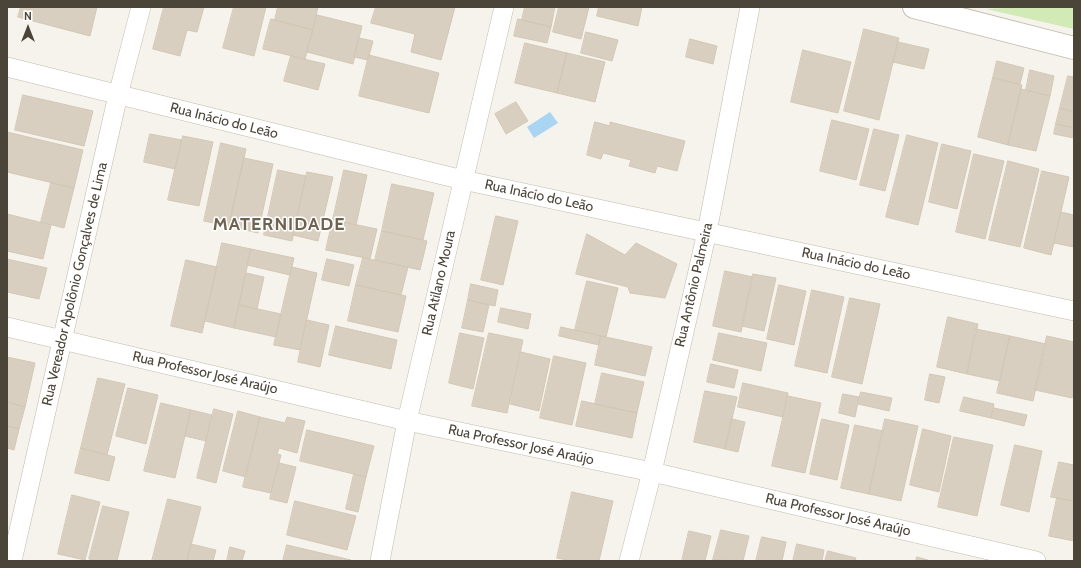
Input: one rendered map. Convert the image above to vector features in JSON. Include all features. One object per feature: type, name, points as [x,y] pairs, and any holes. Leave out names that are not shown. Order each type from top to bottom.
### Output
[{"type":"street","name":"Rua Vereador Apolônio Gonçalves de Lima","points":[[12,561],[118,95],[141,7]]},
{"type":"street","name":"Rua Atilano Moura","points":[[380,561],[407,421],[504,7]]},
{"type":"street","name":"Rua Antônio Palmeira","points":[[629,561],[652,472],[706,232],[750,7]]},
{"type":"street","points":[[914,7],[1074,48]]},
{"type":"street","name":"Rua Inácio do Leão","points":[[7,67],[463,180],[1074,311]]},
{"type":"street","name":"Rua Professor José Araújo","points":[[7,327],[407,421],[652,472],[1036,561]]},
{"type":"green space","points":[[1074,7],[1074,29],[986,9]]},
{"type":"water","points":[[550,112],[558,123],[534,138],[527,127]]},
{"type":"building","points":[[21,7],[97,7],[90,36],[18,17]]},
{"type":"building","points":[[164,7],[204,7],[197,32],[187,30],[180,56],[153,49]]},
{"type":"building","points":[[234,7],[266,7],[254,56],[223,48]]},
{"type":"building","points":[[278,7],[318,7],[313,30],[275,20]]},
{"type":"building","points":[[376,7],[455,7],[441,60],[411,52],[415,34],[371,23]]},
{"type":"building","points":[[525,7],[555,7],[551,27],[522,20]]},
{"type":"building","points":[[559,7],[589,7],[581,39],[553,32]]},
{"type":"building","points":[[599,7],[642,7],[638,26],[597,16]]},
{"type":"building","points":[[317,15],[362,26],[353,64],[307,52]]},
{"type":"building","points":[[271,19],[313,30],[305,59],[263,49]]},
{"type":"building","points":[[518,19],[551,27],[547,43],[514,36]]},
{"type":"building","points":[[864,29],[899,38],[879,120],[844,111]]},
{"type":"building","points":[[586,32],[618,40],[612,61],[581,53]]},
{"type":"building","points":[[359,38],[373,41],[368,60],[354,57]]},
{"type":"building","points":[[690,39],[717,46],[713,64],[686,57]]},
{"type":"building","points":[[898,42],[929,49],[924,69],[893,62]]},
{"type":"building","points":[[525,43],[567,53],[557,93],[515,83]]},
{"type":"building","points":[[803,50],[851,62],[838,113],[791,102]]},
{"type":"building","points":[[567,53],[605,62],[595,102],[557,93]]},
{"type":"building","points":[[369,55],[439,73],[429,113],[359,96]]},
{"type":"building","points":[[291,56],[325,64],[318,90],[284,81]]},
{"type":"building","points":[[997,61],[1024,68],[1020,84],[993,78]]},
{"type":"building","points":[[1030,70],[1054,76],[1050,96],[1026,90]]},
{"type":"building","points":[[1068,76],[1074,77],[1074,112],[1060,108]]},
{"type":"building","points":[[993,78],[1022,85],[1008,145],[978,137]]},
{"type":"building","points":[[1021,89],[1050,96],[1036,151],[1008,145]]},
{"type":"building","points":[[23,95],[93,111],[84,146],[15,130]]},
{"type":"building","points":[[516,102],[528,121],[506,134],[495,114]]},
{"type":"building","points":[[1060,108],[1074,112],[1074,128],[1056,124]]},
{"type":"building","points":[[832,120],[869,129],[856,180],[820,171]]},
{"type":"building","points":[[595,122],[610,126],[610,122],[685,141],[677,171],[657,166],[655,173],[629,166],[631,160],[603,153],[601,159],[587,155]]},
{"type":"building","points":[[1056,124],[1074,128],[1074,138],[1054,134]]},
{"type":"building","points":[[874,129],[899,135],[885,191],[860,185]]},
{"type":"building","points":[[7,132],[83,150],[74,188],[7,172]]},
{"type":"building","points":[[150,134],[182,140],[175,169],[144,162]]},
{"type":"building","points":[[907,135],[938,143],[918,225],[886,217]]},
{"type":"building","points":[[183,136],[213,142],[199,206],[168,200]]},
{"type":"building","points":[[221,143],[246,149],[229,226],[204,221]]},
{"type":"building","points":[[942,144],[971,151],[957,209],[929,202]]},
{"type":"building","points":[[974,154],[1004,161],[985,239],[956,232]]},
{"type":"building","points":[[244,158],[273,164],[258,233],[229,226]]},
{"type":"building","points":[[1008,161],[1039,169],[1020,247],[989,240]]},
{"type":"building","points":[[278,170],[306,176],[292,241],[264,235]]},
{"type":"building","points":[[344,170],[367,175],[356,225],[333,220]]},
{"type":"building","points":[[1042,171],[1069,177],[1051,255],[1024,248]]},
{"type":"building","points":[[307,172],[333,177],[318,241],[293,235]]},
{"type":"building","points":[[51,183],[74,188],[64,228],[41,222]]},
{"type":"building","points":[[392,184],[434,193],[423,240],[382,231]]},
{"type":"building","points":[[1061,212],[1074,215],[1074,247],[1054,243]]},
{"type":"building","points":[[7,214],[51,225],[43,259],[7,251]]},
{"type":"building","points":[[496,216],[518,221],[503,285],[481,280]]},
{"type":"building","points":[[333,220],[377,229],[370,259],[326,250]]},
{"type":"building","points":[[382,231],[427,241],[420,270],[375,260]]},
{"type":"building","points":[[587,234],[625,255],[636,243],[677,264],[665,298],[630,293],[628,287],[576,274]]},
{"type":"building","points":[[222,243],[251,249],[234,328],[205,321]]},
{"type":"building","points":[[251,249],[294,258],[290,275],[247,265]]},
{"type":"building","points":[[363,258],[408,267],[401,295],[356,285]]},
{"type":"building","points":[[7,259],[47,268],[39,299],[7,292]]},
{"type":"building","points":[[327,259],[354,265],[349,286],[322,280]]},
{"type":"building","points":[[186,260],[217,267],[202,333],[171,326]]},
{"type":"building","points":[[292,267],[317,273],[300,350],[274,345]]},
{"type":"building","points":[[725,271],[753,277],[741,332],[713,326]]},
{"type":"building","points":[[246,273],[264,277],[257,309],[239,305]]},
{"type":"building","points":[[753,274],[776,278],[764,331],[742,326]]},
{"type":"building","points":[[587,281],[618,288],[606,337],[575,330]]},
{"type":"building","points":[[471,284],[498,290],[495,306],[468,300]]},
{"type":"building","points":[[356,285],[406,296],[398,332],[348,321]]},
{"type":"building","points":[[779,285],[806,291],[794,345],[767,339]]},
{"type":"building","points":[[812,290],[844,297],[827,373],[795,366]]},
{"type":"building","points":[[850,298],[880,304],[862,384],[832,377]]},
{"type":"building","points":[[468,300],[489,305],[483,332],[462,328]]},
{"type":"building","points":[[239,305],[281,314],[276,337],[234,328]]},
{"type":"building","points":[[501,308],[531,314],[528,329],[498,322]]},
{"type":"building","points":[[948,317],[978,324],[967,374],[937,367]]},
{"type":"building","points":[[307,320],[329,325],[320,367],[298,362]]},
{"type":"building","points":[[336,326],[397,340],[391,369],[329,355]]},
{"type":"building","points":[[561,327],[601,336],[599,345],[559,336]]},
{"type":"building","points":[[976,329],[1010,336],[1000,381],[967,374]]},
{"type":"building","points":[[460,333],[484,338],[473,389],[449,383]]},
{"type":"building","points":[[489,333],[523,340],[507,413],[472,406]]},
{"type":"building","points":[[719,333],[767,343],[761,371],[713,360]]},
{"type":"building","points":[[601,336],[652,347],[645,376],[595,365]]},
{"type":"building","points":[[1010,336],[1046,344],[1033,401],[997,393]]},
{"type":"building","points":[[1047,336],[1074,342],[1074,391],[1072,398],[1035,390]]},
{"type":"building","points":[[521,352],[550,359],[539,411],[510,404]]},
{"type":"building","points":[[554,356],[586,363],[572,425],[540,418]]},
{"type":"building","points":[[7,357],[35,363],[25,407],[7,402]]},
{"type":"building","points":[[711,364],[738,370],[734,388],[707,382]]},
{"type":"building","points":[[602,373],[644,382],[637,413],[595,404]]},
{"type":"building","points":[[930,374],[945,377],[939,403],[925,400]]},
{"type":"building","points":[[98,378],[125,384],[107,455],[81,448]]},
{"type":"building","points":[[743,383],[788,393],[783,417],[738,407]]},
{"type":"building","points":[[128,388],[158,395],[146,444],[116,436]]},
{"type":"building","points":[[705,391],[737,397],[725,449],[694,442]]},
{"type":"building","points":[[861,392],[892,398],[889,411],[858,404]]},
{"type":"building","points":[[843,394],[859,397],[855,417],[839,413]]},
{"type":"building","points":[[788,396],[821,403],[805,473],[772,466]]},
{"type":"building","points":[[964,397],[994,404],[991,418],[960,411]]},
{"type":"building","points":[[582,401],[637,413],[632,438],[576,426]]},
{"type":"building","points":[[7,402],[25,407],[19,429],[7,426]]},
{"type":"building","points":[[161,403],[191,410],[175,478],[144,471]]},
{"type":"building","points":[[994,408],[1027,415],[1024,426],[991,418]]},
{"type":"building","points":[[214,409],[233,414],[216,483],[197,478]]},
{"type":"building","points":[[191,410],[212,415],[206,441],[185,436]]},
{"type":"building","points":[[238,411],[260,417],[246,477],[223,471]]},
{"type":"building","points":[[260,417],[285,423],[287,417],[305,421],[297,453],[279,448],[277,454],[281,455],[271,493],[243,487]]},
{"type":"building","points":[[732,419],[745,422],[738,452],[725,449]]},
{"type":"building","points":[[822,419],[849,425],[837,480],[810,474]]},
{"type":"building","points":[[885,419],[918,426],[901,501],[869,494]]},
{"type":"building","points":[[855,425],[883,431],[869,494],[841,488]]},
{"type":"building","points":[[7,426],[19,429],[14,450],[7,448]]},
{"type":"building","points":[[923,429],[951,436],[939,492],[910,485]]},
{"type":"building","points":[[307,430],[374,446],[366,477],[300,461]]},
{"type":"building","points":[[954,437],[993,445],[977,516],[938,507]]},
{"type":"building","points":[[1015,445],[1042,451],[1029,512],[1001,505]]},
{"type":"building","points":[[81,448],[115,457],[109,481],[75,473]]},
{"type":"building","points":[[1059,462],[1074,465],[1074,501],[1051,497]]},
{"type":"building","points":[[279,463],[296,467],[287,503],[270,499]]},
{"type":"building","points":[[354,474],[366,477],[358,512],[346,509]]},
{"type":"building","points":[[572,492],[613,501],[599,561],[572,561],[557,558]]},
{"type":"building","points":[[72,495],[100,502],[85,560],[58,554]]},
{"type":"building","points":[[1057,498],[1074,501],[1074,541],[1049,536]]},
{"type":"building","points":[[168,499],[201,507],[187,561],[152,561]]},
{"type":"building","points":[[295,501],[356,516],[347,550],[287,535]]},
{"type":"building","points":[[103,506],[129,512],[117,561],[96,561],[89,559]]},
{"type":"building","points":[[721,530],[749,536],[743,561],[713,560]]},
{"type":"building","points":[[689,531],[711,536],[705,561],[682,561]]},
{"type":"building","points":[[762,537],[786,542],[782,561],[756,561]]},
{"type":"building","points":[[191,544],[216,550],[213,561],[187,561]]},
{"type":"building","points":[[797,544],[824,550],[822,561],[793,561]]},
{"type":"building","points":[[287,545],[351,560],[351,561],[283,561]]},
{"type":"building","points":[[230,547],[245,551],[242,561],[227,561]]},
{"type":"building","points":[[828,551],[856,558],[855,561],[825,561]]},
{"type":"building","points":[[917,557],[928,560],[928,561],[916,561]]},
{"type":"district","name":"MATERNIDADE","points":[[279,225]]}]
